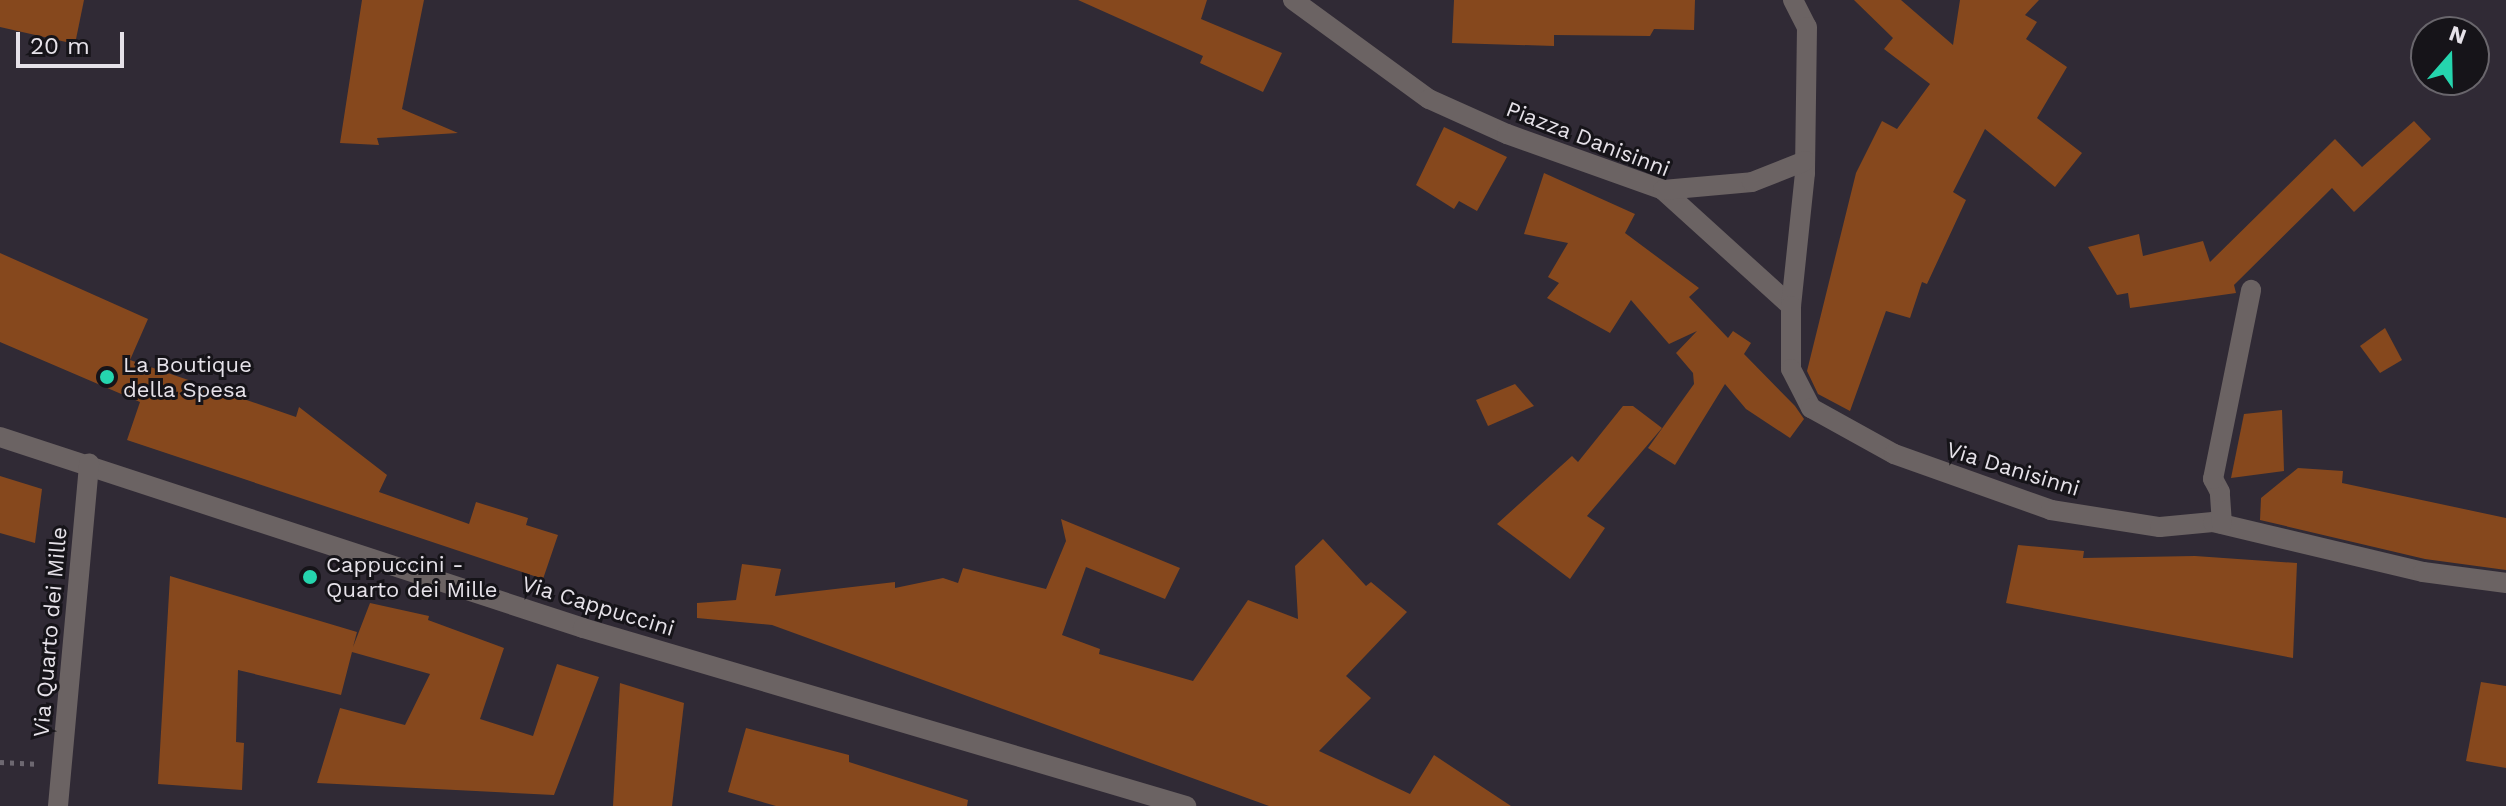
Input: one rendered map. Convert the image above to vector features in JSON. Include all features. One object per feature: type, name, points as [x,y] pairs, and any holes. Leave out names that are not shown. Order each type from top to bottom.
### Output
[{"type":"street","name":"Piazza Danisinni","points":[[1293,0],[1429,99],[1507,134],[1663,190],[1791,306]]},
{"type":"street","points":[[1791,306],[1805,161],[1807,27],[1793,0]]},
{"type":"street","points":[[1663,190],[1752,182],[1805,161]]},
{"type":"street","points":[[2222,524],[2220,492],[2213,479],[2251,290]]},
{"type":"street","name":"Via Danisinni","points":[[1791,306],[1791,369],[1811,408],[1894,454],[2051,510],[2160,527],[2222,524],[2423,572],[2506,583]]},
{"type":"street","name":"Via Cappuccini","points":[[0,437],[89,463],[583,628],[1186,806]]},
{"type":"street","name":"Via Quarto dei Mille","points":[[58,806],[89,463]]},
{"type":"building","points":[[0,0],[84,0],[75,44],[0,27]]},
{"type":"building","points":[[362,0],[424,0],[402,109],[458,133],[377,138],[379,145],[340,143]]},
{"type":"building","points":[[1078,0],[1207,0],[1201,19],[1282,53],[1263,92],[1200,63],[1203,56]]},
{"type":"building","points":[[1454,0],[1695,0],[1694,30],[1654,29],[1650,36],[1554,35],[1554,46],[1452,43]]},
{"type":"building","points":[[1854,0],[1901,0],[1953,45],[1960,0],[2039,0],[2025,15],[2037,22],[2026,39],[2067,67],[2037,118],[2082,153],[2055,187],[1985,129],[1953,192],[1966,200],[1927,284],[1922,282],[1910,318],[1886,311],[1850,411],[1818,394],[1807,371],[1856,173],[1882,121],[1897,129],[1930,84],[1884,49],[1893,38]]},
{"type":"building","points":[[2414,121],[2431,139],[2354,212],[2332,188],[2234,285],[2236,293],[2130,308],[2128,293],[2117,295],[2088,247],[2139,234],[2143,256],[2203,241],[2210,262],[2335,139],[2362,167]]},
{"type":"building","points":[[1444,127],[1507,157],[1477,211],[1459,201],[1454,209],[1416,185]]},
{"type":"building","points":[[1544,173],[1635,214],[1625,233],[1699,288],[1689,297],[1728,338],[1733,331],[1751,343],[1744,354],[1804,419],[1790,438],[1746,409],[1725,384],[1675,465],[1648,448],[1694,384],[1693,373],[1676,353],[1697,331],[1669,344],[1631,300],[1610,333],[1547,298],[1559,283],[1548,277],[1568,243],[1524,234]]},
{"type":"building","points":[[0,253],[148,319],[130,360],[296,417],[299,407],[387,475],[379,492],[469,524],[476,502],[528,518],[526,525],[558,535],[543,579],[127,440],[140,402],[0,342]]},
{"type":"building","points":[[2385,328],[2402,360],[2380,373],[2360,346]]},
{"type":"building","points":[[1515,384],[1534,406],[1488,426],[1476,400]]},
{"type":"building","points":[[1623,406],[1633,406],[1662,428],[1587,516],[1605,528],[1570,579],[1497,524],[1572,456],[1578,462]]},
{"type":"building","points":[[2282,410],[2284,471],[2231,478],[2244,414]]},
{"type":"building","points":[[2298,468],[2343,471],[2342,483],[2506,518],[2506,570],[2425,559],[2260,520],[2261,498]]},
{"type":"building","points":[[0,476],[42,489],[35,543],[0,533]]},
{"type":"building","points":[[1061,519],[1180,568],[1165,599],[1086,567],[1062,635],[1100,649],[1099,654],[1193,681],[1248,600],[1298,619],[1295,566],[1323,539],[1366,586],[1371,582],[1407,612],[1346,676],[1371,698],[1319,751],[1410,794],[1434,755],[1511,806],[1269,806],[772,625],[697,618],[697,603],[736,600],[742,564],[781,569],[775,596],[895,582],[895,588],[943,578],[958,583],[963,568],[1046,589],[1066,541]]},
{"type":"building","points":[[2018,545],[2084,551],[2083,558],[2195,556],[2297,563],[2293,658],[2006,603]]},
{"type":"building","points":[[170,576],[357,632],[353,647],[370,603],[429,616],[428,620],[504,648],[480,719],[533,736],[557,664],[599,677],[554,795],[317,783],[340,708],[405,725],[430,674],[352,652],[341,695],[238,670],[236,742],[244,743],[242,790],[158,784]]},
{"type":"building","points":[[2481,682],[2506,686],[2506,768],[2466,761]]},
{"type":"building","points":[[620,683],[684,703],[672,806],[613,806]]},
{"type":"building","points":[[746,728],[849,755],[849,762],[968,800],[967,806],[776,806],[728,792]]},
{"type":"place","name":"La Boutique della Spesa","points":[[107,377]]},
{"type":"place","name":"Cappuccini - Quarto dei Mille","points":[[310,577]]}]
